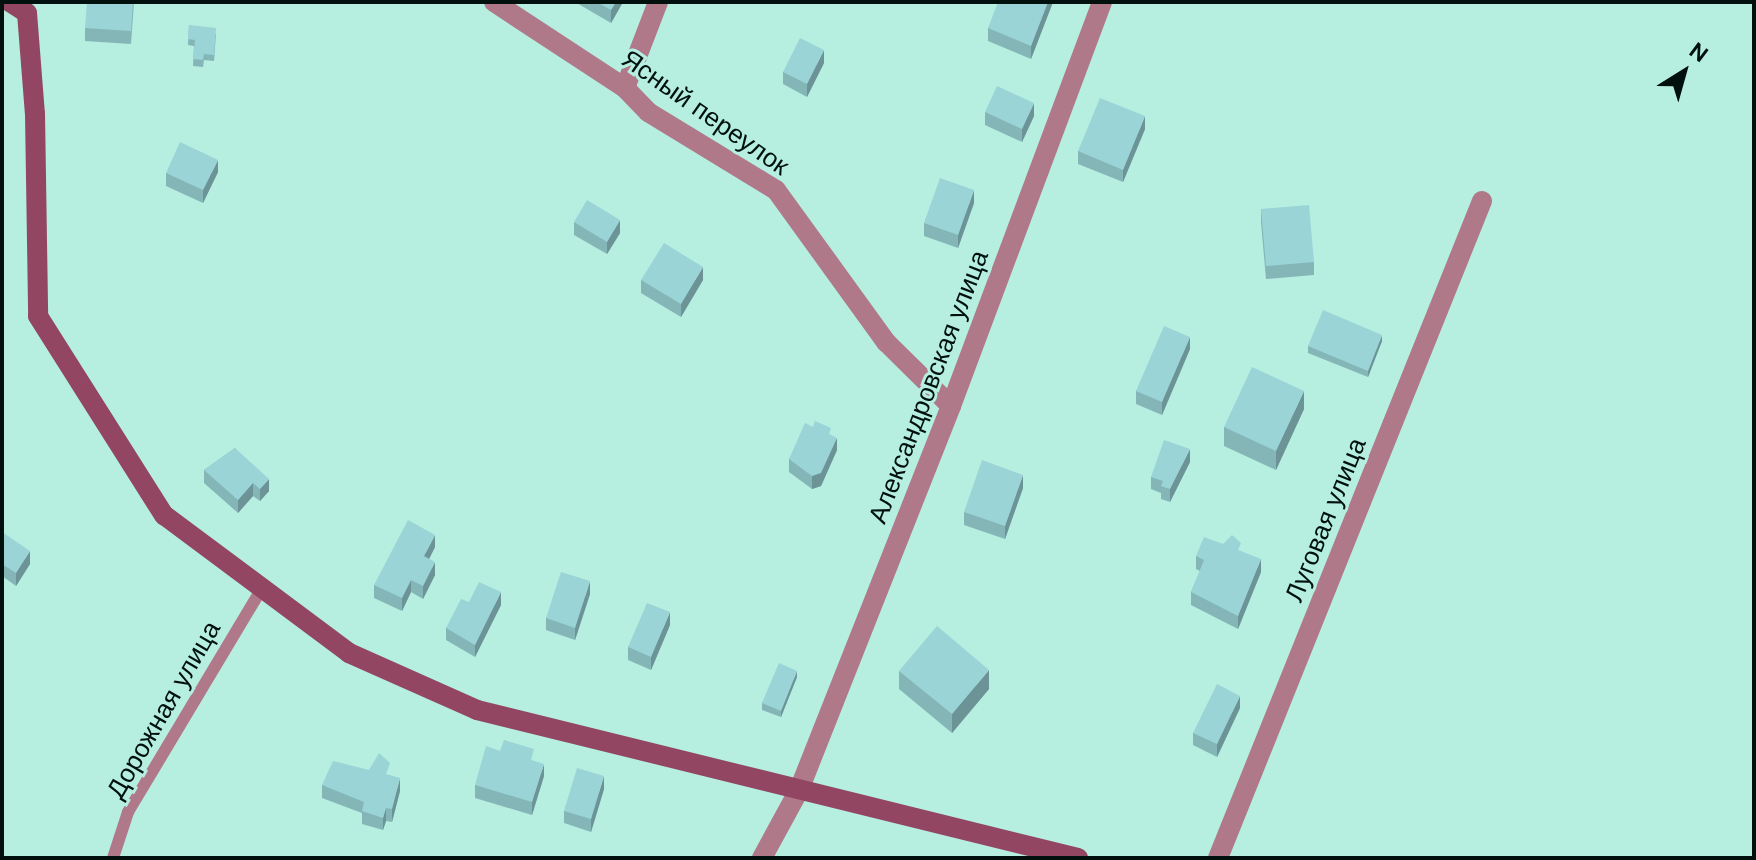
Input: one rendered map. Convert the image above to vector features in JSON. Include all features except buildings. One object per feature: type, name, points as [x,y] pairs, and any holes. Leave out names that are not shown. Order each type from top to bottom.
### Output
[{"type":"street","name":"Ясный переулок","points":[[494,2],[625,88],[648,112],[776,190],[886,342],[951,406]]},
{"type":"street","points":[[625,88],[658,2]]},
{"type":"street","name":"Александровская улица","points":[[762,858],[799,790],[951,406],[1102,2]]},
{"type":"street","points":[[23,6],[35,114],[38,316],[164,515],[349,653],[477,710],[1078,858]]},
{"type":"street","name":"Луговая улица","points":[[1218,858],[1482,201]]},
{"type":"lane","name":"Дорожная улица","points":[[113,858],[128,812],[262,588]]}]
